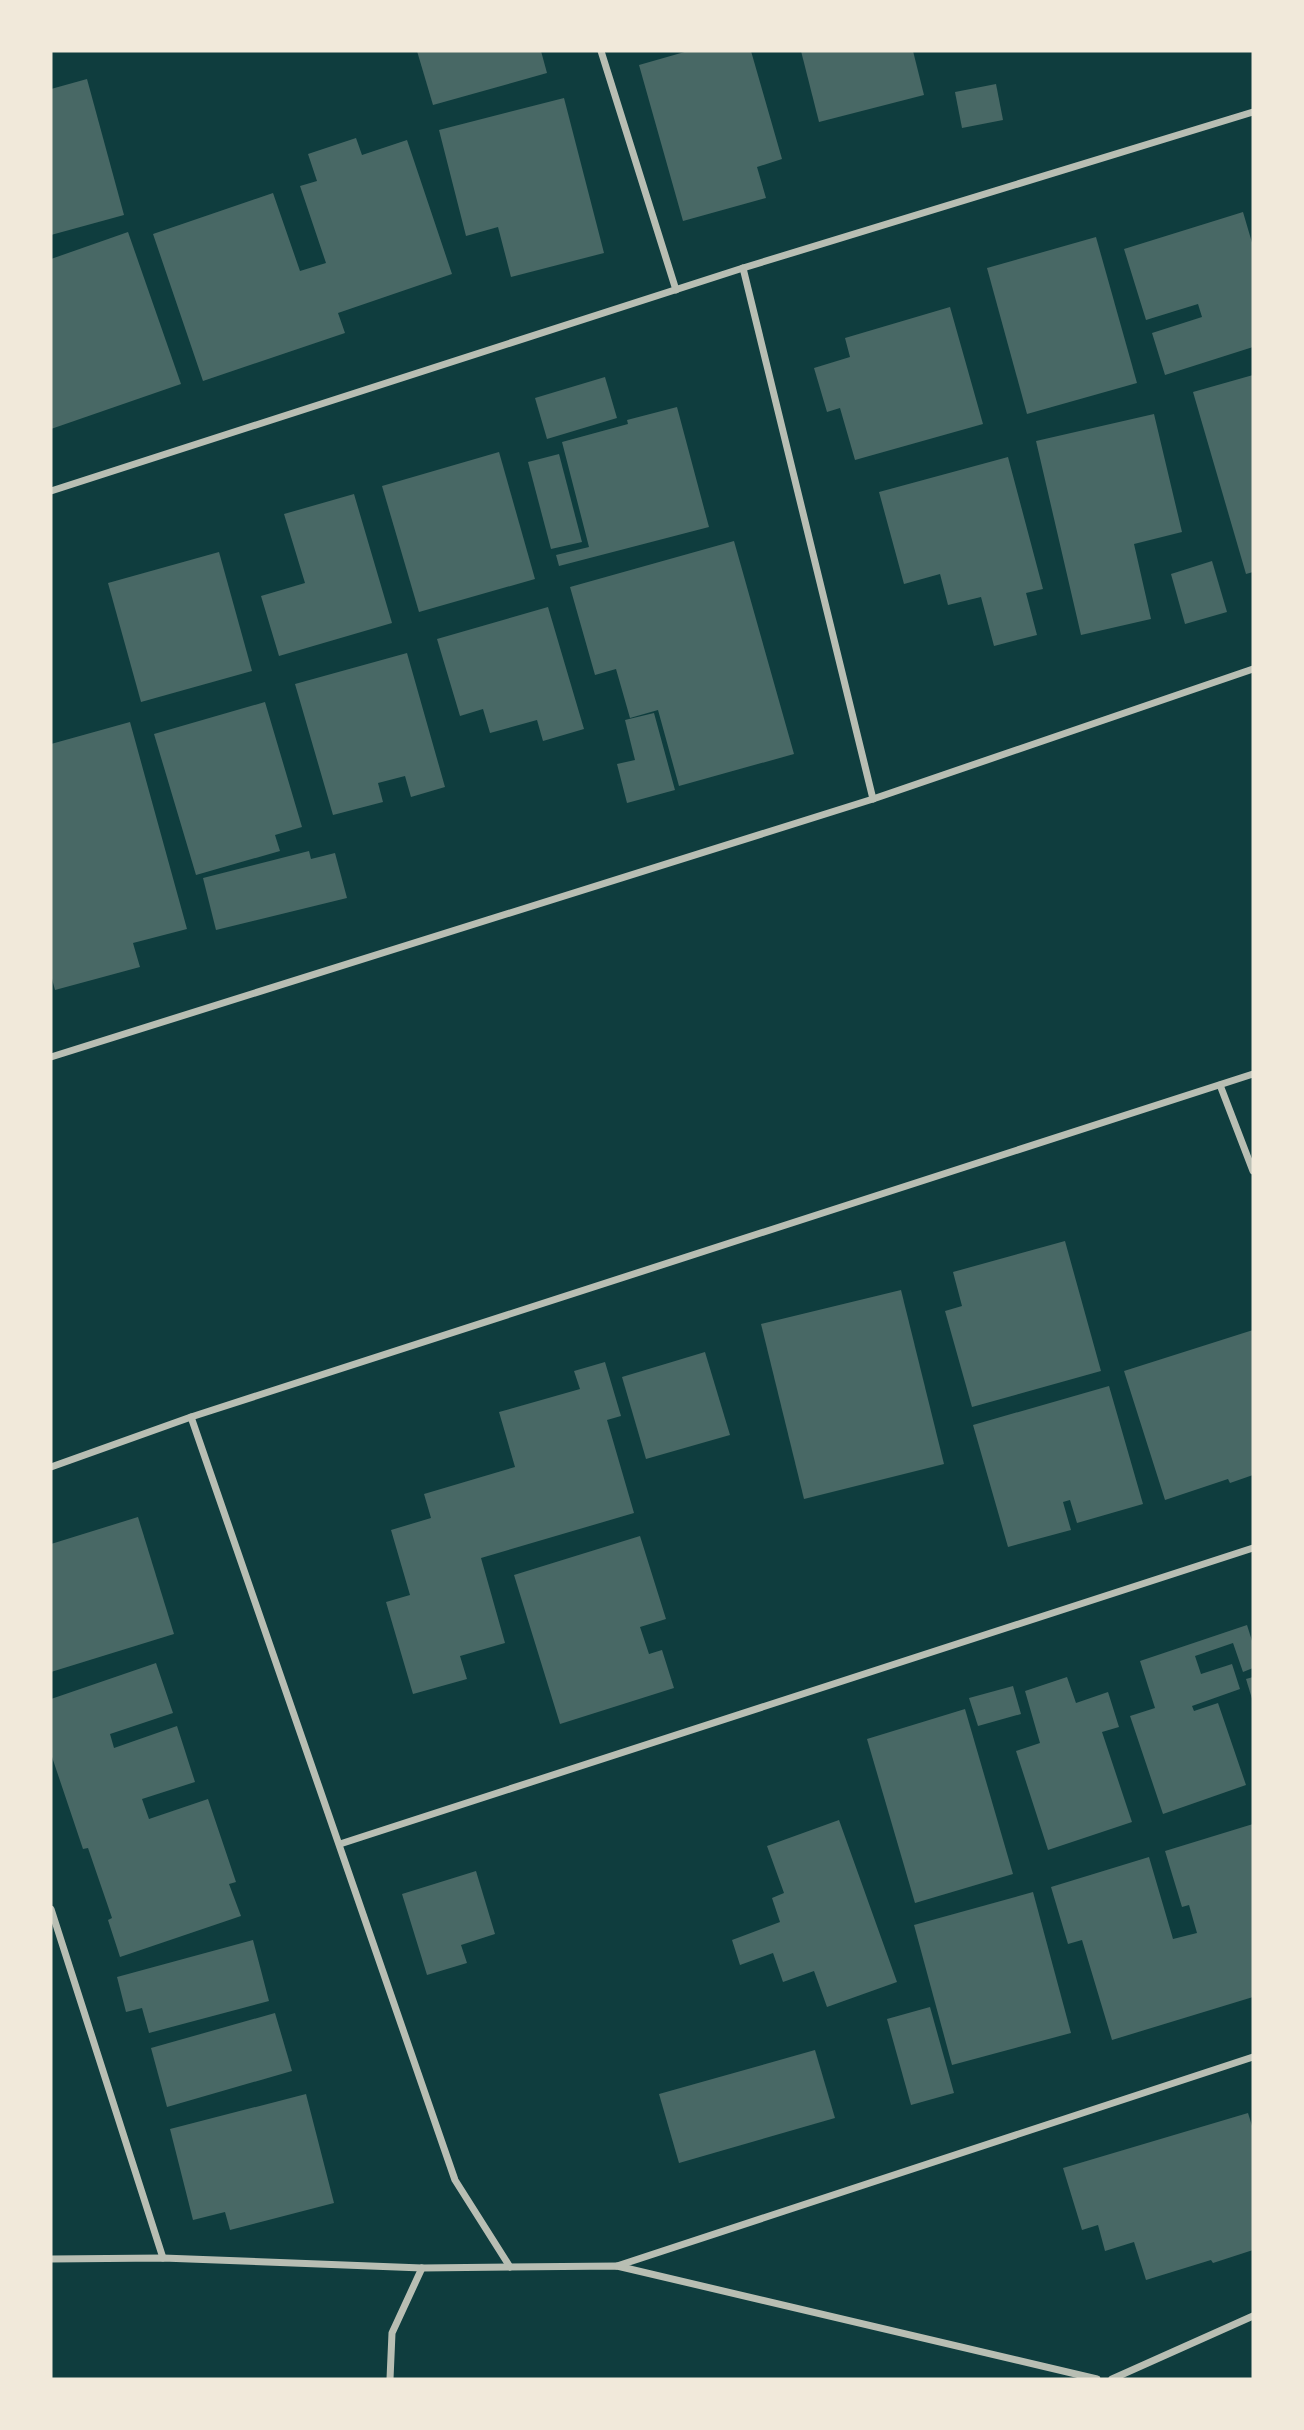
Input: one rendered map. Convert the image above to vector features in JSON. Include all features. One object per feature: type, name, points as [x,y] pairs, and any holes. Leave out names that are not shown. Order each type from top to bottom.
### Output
[{"type":"street","points":[[601,51],[676,290]]},
{"type":"street","points":[[51,491],[743,268],[1253,112]]},
{"type":"street","points":[[743,268],[873,799]]},
{"type":"street","points":[[51,1057],[873,799],[1253,669]]},
{"type":"street","points":[[51,1467],[191,1417],[1253,1074]]},
{"type":"street","points":[[1220,1085],[1253,1171]]},
{"type":"street","points":[[191,1417],[455,2180],[510,2267]]},
{"type":"street","points":[[340,1844],[1253,1548]]},
{"type":"street","points":[[51,1909],[163,2258]]},
{"type":"street","points":[[617,2266],[1253,2056]]},
{"type":"street","points":[[51,2259],[163,2258],[422,2268],[617,2266],[1097,2379]]},
{"type":"street","points":[[390,2379],[392,2333],[422,2268]]},
{"type":"street","points":[[1112,2379],[1253,2316]]},
{"type":"building","points":[[417,51],[541,51],[547,73],[433,105]]},
{"type":"building","points":[[688,51],[751,51],[782,159],[757,167],[766,198],[683,221],[639,65]]},
{"type":"building","points":[[801,51],[913,51],[924,95],[819,122]]},
{"type":"building","points":[[87,79],[124,215],[51,235],[51,89]]},
{"type":"building","points":[[996,84],[1003,120],[962,128],[955,92]]},
{"type":"building","points":[[564,98],[604,253],[511,277],[498,227],[466,236],[439,130]]},
{"type":"building","points":[[356,138],[362,155],[407,140],[452,274],[338,313],[345,333],[203,381],[153,234],[273,193],[300,271],[326,263],[300,186],[317,181],[308,154]]},
{"type":"building","points":[[1243,212],[1253,246],[1253,347],[1165,375],[1152,333],[1202,317],[1198,304],[1146,320],[1124,249]]},
{"type":"building","points":[[128,232],[181,384],[51,429],[51,259]]},
{"type":"building","points":[[1096,237],[1137,383],[1027,414],[987,268]]},
{"type":"building","points":[[950,307],[983,424],[855,460],[840,408],[827,412],[814,368],[850,357],[845,338]]},
{"type":"building","points":[[1253,375],[1253,572],[1246,574],[1193,392]]},
{"type":"building","points":[[605,377],[617,418],[547,439],[535,398]]},
{"type":"building","points":[[677,407],[709,527],[559,566],[556,555],[589,547],[562,442],[628,424],[627,420]]},
{"type":"building","points":[[1154,414],[1182,532],[1134,544],[1151,619],[1081,635],[1036,441]]},
{"type":"building","points":[[499,452],[535,579],[419,612],[382,486]]},
{"type":"building","points":[[559,454],[582,542],[551,549],[528,462]]},
{"type":"building","points":[[1008,457],[1043,589],[1026,593],[1037,635],[994,646],[981,597],[948,605],[940,574],[904,584],[879,492]]},
{"type":"building","points":[[354,494],[392,623],[279,656],[261,596],[305,583],[284,514]]},
{"type":"building","points":[[734,541],[794,754],[679,786],[658,710],[630,718],[616,669],[595,675],[570,587]]},
{"type":"building","points":[[219,552],[252,671],[141,702],[108,583]]},
{"type":"building","points":[[1212,561],[1227,612],[1185,624],[1171,574]]},
{"type":"building","points":[[548,607],[584,729],[543,741],[537,720],[490,733],[483,709],[460,716],[437,639]]},
{"type":"building","points":[[407,653],[445,787],[411,797],[405,776],[378,783],[383,802],[333,815],[295,684]]},
{"type":"building","points":[[265,702],[302,827],[275,835],[280,851],[196,875],[154,734]]},
{"type":"building","points":[[654,713],[675,790],[627,803],[617,764],[635,760],[625,720]]},
{"type":"building","points":[[130,722],[187,929],[133,943],[140,967],[55,990],[51,975],[51,744]]},
{"type":"building","points":[[309,851],[311,859],[335,853],[347,898],[216,930],[203,878]]},
{"type":"building","points":[[1065,1241],[1101,1371],[972,1407],[945,1311],[962,1306],[953,1272]]},
{"type":"building","points":[[901,1290],[944,1464],[804,1499],[761,1324]]},
{"type":"building","points":[[1253,1330],[1253,1475],[1230,1483],[1228,1479],[1165,1500],[1124,1371]]},
{"type":"building","points":[[705,1352],[730,1435],[646,1459],[622,1377]]},
{"type":"building","points":[[605,1362],[621,1416],[607,1420],[634,1513],[481,1558],[505,1643],[460,1656],[467,1679],[413,1694],[386,1602],[410,1595],[391,1530],[431,1518],[424,1494],[515,1467],[499,1412],[580,1389],[574,1371]]},
{"type":"building","points":[[1109,1386],[1143,1504],[1077,1523],[1070,1500],[1063,1502],[1071,1530],[1008,1547],[973,1425]]},
{"type":"building","points":[[138,1517],[174,1634],[51,1672],[51,1544]]},
{"type":"building","points":[[640,1536],[666,1619],[640,1627],[649,1654],[662,1650],[674,1688],[560,1724],[514,1575]]},
{"type":"building","points":[[1247,1625],[1253,1644],[1253,1668],[1243,1672],[1233,1643],[1195,1656],[1201,1674],[1232,1664],[1240,1689],[1192,1706],[1194,1711],[1218,1703],[1246,1785],[1163,1814],[1130,1716],[1155,1708],[1140,1661]]},
{"type":"building","points":[[156,1663],[173,1713],[110,1734],[114,1748],[177,1726],[195,1782],[142,1799],[149,1819],[208,1799],[236,1882],[229,1884],[241,1916],[120,1957],[108,1920],[112,1918],[88,1848],[83,1849],[51,1754],[51,1699]]},
{"type":"building","points":[[1067,1677],[1076,1703],[1108,1692],[1119,1727],[1102,1732],[1132,1822],[1048,1850],[1016,1751],[1040,1743],[1025,1691]]},
{"type":"building","points":[[1253,1677],[1253,1702],[1246,1679]]},
{"type":"building","points":[[1013,1686],[1021,1714],[978,1726],[969,1698]]},
{"type":"building","points":[[965,1709],[1013,1874],[915,1903],[867,1739]]},
{"type":"building","points":[[839,1820],[897,1982],[827,2007],[814,1971],[783,1982],[773,1953],[740,1965],[732,1940],[780,1922],[772,1898],[784,1893],[767,1846]]},
{"type":"building","points":[[1253,1824],[1253,1997],[1112,2040],[1082,1940],[1068,1944],[1051,1887],[1149,1857],[1173,1939],[1197,1933],[1189,1905],[1182,1907],[1165,1851]]},
{"type":"building","points":[[476,1871],[495,1934],[461,1945],[467,1963],[427,1975],[402,1894]]},
{"type":"building","points":[[1033,1892],[1071,2033],[952,2065],[914,1925]]},
{"type":"building","points":[[253,1940],[269,2001],[149,2033],[142,2008],[126,2012],[117,1977]]},
{"type":"building","points":[[930,2007],[954,2093],[911,2105],[887,2019]]},
{"type":"building","points":[[275,2013],[292,2071],[167,2107],[151,2048]]},
{"type":"building","points":[[815,2050],[835,2118],[679,2163],[659,2094]]},
{"type":"building","points":[[306,2094],[334,2203],[230,2230],[225,2212],[193,2220],[170,2129]]},
{"type":"building","points":[[1248,2113],[1253,2129],[1253,2250],[1146,2280],[1134,2242],[1105,2251],[1098,2225],[1082,2230],[1063,2168]]}]
